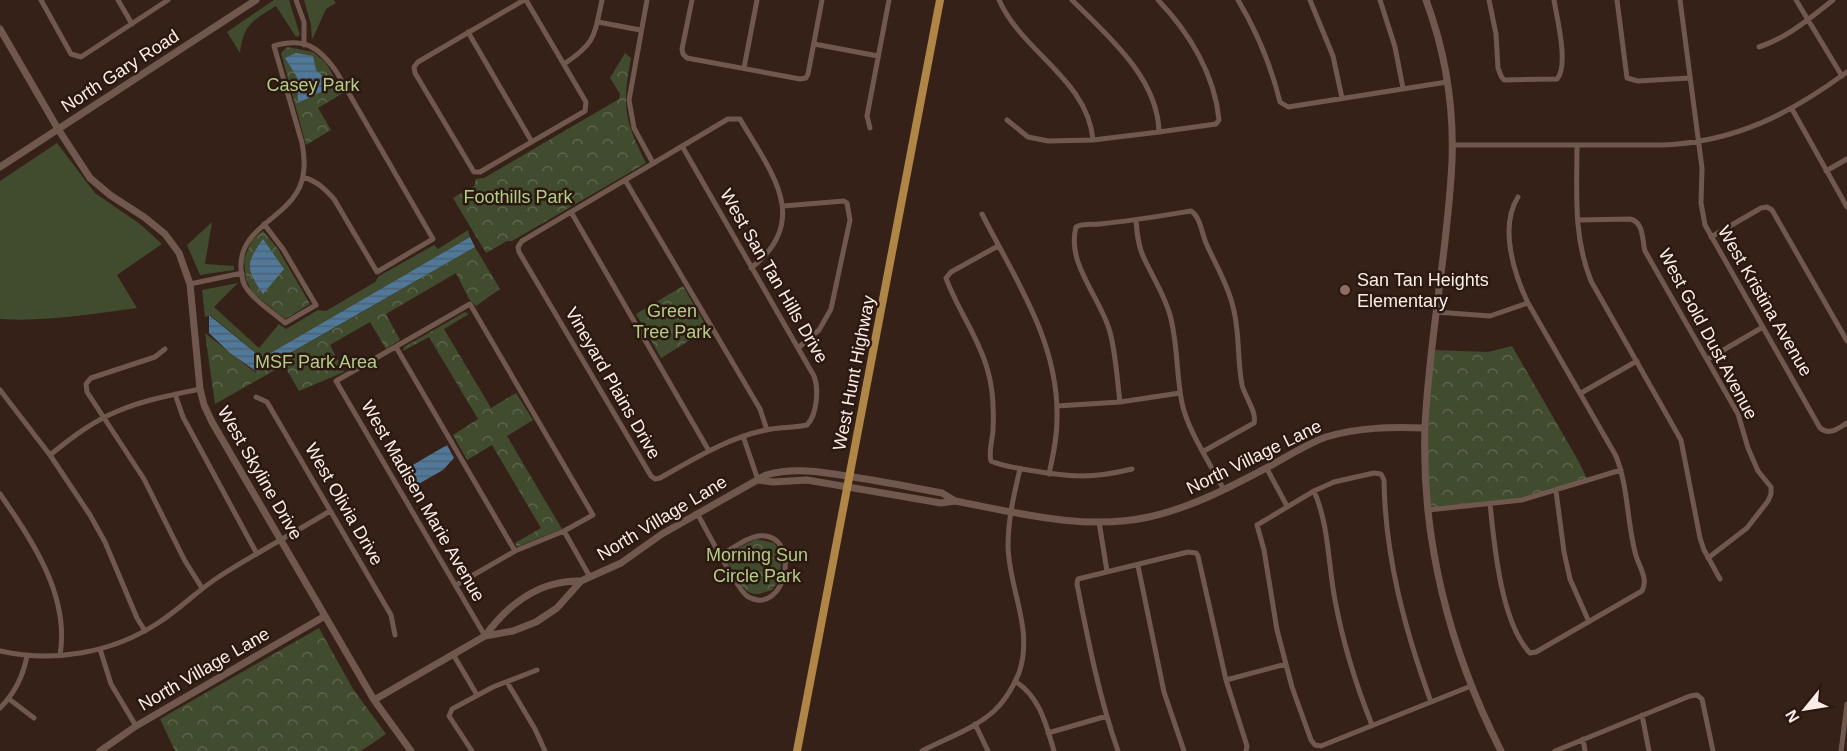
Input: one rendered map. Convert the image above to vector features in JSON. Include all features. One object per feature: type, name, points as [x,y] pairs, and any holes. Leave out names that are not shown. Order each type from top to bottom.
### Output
[{"type":"main road","name":"West Hunt Highway","points":[[798,751],[940,0]]},
{"type":"street","points":[[40,0],[71,54],[75,57],[81,57],[168,0]]},
{"type":"street","points":[[118,0],[132,24]]},
{"type":"street","name":"North Gary Road","points":[[0,167],[256,0]]},
{"type":"street","points":[[296,0],[304,22],[304,45]]},
{"type":"street","points":[[525,0],[586,102],[585,111],[480,172],[474,172],[415,73],[414,67],[418,62],[468,32],[525,0]]},
{"type":"street","points":[[564,64],[592,40],[602,0]]},
{"type":"street","points":[[647,0],[629,100],[634,128],[653,163]]},
{"type":"street","points":[[692,0],[682,49],[687,58],[800,79],[806,78],[808,74],[822,0]]},
{"type":"street","points":[[744,68],[757,0]]},
{"type":"street","points":[[870,128],[867,116],[889,0]]},
{"type":"street","points":[[999,0],[1013,25],[1086,109],[1092,123],[1093,140]]},
{"type":"street","points":[[1072,0],[1133,66],[1155,107],[1159,132]]},
{"type":"street","points":[[1238,0],[1260,43],[1280,102],[1288,107],[1447,82]]},
{"type":"street","points":[[1310,0],[1329,46],[1342,98]]},
{"type":"street","points":[[1380,0],[1395,47],[1403,88]]},
{"type":"street","points":[[1426,0],[1435,23],[1447,82],[1452,145],[1450,187],[1425,428],[1428,510],[1440,586],[1459,655],[1501,751]]},
{"type":"street","points":[[1489,0],[1501,76],[1504,80],[1557,79],[1561,75],[1559,33],[1554,0]]},
{"type":"street","points":[[1617,0],[1627,78],[1638,81],[1690,78]]},
{"type":"street","name":"West Kristina Avenue","points":[[1680,0],[1702,168],[1702,213],[1711,237],[1820,428],[1832,432],[1847,423]]},
{"type":"street","points":[[1452,145],[1698,142],[1749,129],[1792,109],[1844,74],[1796,0]]},
{"type":"street","points":[[1759,47],[1771,43],[1833,0]]},
{"type":"street","points":[[1006,120],[1035,140],[1093,140],[1210,125],[1220,120],[1210,81],[1200,57],[1186,33],[1162,1]]},
{"type":"street","points":[[597,22],[640,30]]},
{"type":"street","name":"West Skyline Drive","points":[[0,29],[58,129],[87,172],[100,188],[165,234],[179,254],[190,284],[200,389],[212,422],[374,700],[411,751]]},
{"type":"street","points":[[468,32],[532,142]]},
{"type":"street","points":[[264,224],[283,249],[316,306],[285,323],[256,300],[246,288],[241,257],[247,241],[264,224],[292,200],[303,177],[303,149],[274,46],[287,42],[304,45],[324,55],[336,71],[433,239],[377,272],[334,199],[326,189],[313,180],[303,177]]},
{"type":"street","points":[[814,44],[878,56]]},
{"type":"street","points":[[1792,109],[1847,207]]},
{"type":"street","points":[[709,451],[571,212],[728,120],[740,119],[781,192],[783,206],[780,232],[775,243],[752,268]]},
{"type":"street","points":[[1577,145],[1579,244],[1591,281],[1681,440],[1698,530],[1708,558],[1720,579]]},
{"type":"street","name":"West San Tan Hills Drive","points":[[682,146],[817,383],[813,415],[807,425]]},
{"type":"street","points":[[1826,171],[1847,159]]},
{"type":"street","points":[[626,180],[756,403],[767,430]]},
{"type":"street","points":[[1490,503],[1503,591],[1524,647],[1530,653],[1536,652],[1642,591],[1645,579],[1635,556],[1621,470],[1616,456],[1528,303],[1518,277],[1510,237],[1511,213],[1518,197]]},
{"type":"street","points":[[783,206],[844,201],[848,203],[850,220],[831,309],[819,330],[798,348]]},
{"type":"street","points":[[1711,237],[1761,208],[1767,207],[1772,210],[1847,341]]},
{"type":"street","points":[[1120,402],[1110,332],[1078,259],[1076,227],[1080,224],[1093,225],[1136,220],[1191,211],[1195,213],[1205,243],[1233,306],[1242,383],[1245,397],[1255,419],[1254,423],[1204,451]]},
{"type":"street","name":"Vineyard Plains Drive","points":[[571,212],[522,241],[518,247],[519,252],[651,476],[655,479],[660,478],[709,451],[743,436],[767,430],[807,425]]},
{"type":"street","points":[[982,214],[1037,320],[1050,358],[1057,406],[1056,440],[1049,474]]},
{"type":"street","points":[[1136,220],[1138,243],[1170,315],[1175,337],[1184,412],[1224,490]]},
{"type":"street","name":"West Gold Dust Avenue","points":[[1578,220],[1635,220],[1639,225],[1646,251],[1738,414],[1748,448],[1758,471],[1771,488],[1771,494],[1747,528],[1708,558]]},
{"type":"street","points":[[998,246],[951,272],[946,278],[971,328],[987,368],[992,395],[993,430],[992,448],[989,455],[991,460],[997,464],[1065,477],[1092,477],[1132,469]]},
{"type":"street","points":[[190,284],[242,273]]},
{"type":"street","points":[[1436,312],[1490,316],[1528,303]]},
{"type":"street","points":[[456,585],[515,551],[564,531],[593,515],[470,304],[396,347],[515,551]]},
{"type":"street","points":[[1708,359],[1763,327]]},
{"type":"street","name":"West Madisen Marie Avenue","points":[[396,347],[336,381],[485,636]]},
{"type":"street","points":[[165,350],[155,357],[91,378],[86,384],[87,392],[144,479],[185,561],[202,588]]},
{"type":"street","points":[[1581,393],[1637,361]]},
{"type":"street","points":[[50,455],[104,418],[132,405],[200,389]]},
{"type":"street","points":[[0,390],[50,455],[105,542],[137,618],[145,631]]},
{"type":"street","points":[[1057,406],[1120,402],[1180,393]]},
{"type":"street","points":[[175,394],[183,417],[257,554]]},
{"type":"street","name":"West Olivia Drive","points":[[256,397],[267,402],[391,615],[395,635]]},
{"type":"street","name":"North Village Lane","points":[[758,480],[773,482],[807,480],[941,503],[956,501],[1056,520],[1124,521],[1156,515],[1198,502],[1314,442],[1342,433],[1382,426],[1425,428]]},
{"type":"street","points":[[743,436],[758,480]]},
{"type":"street","points":[[1266,468],[1287,506]]},
{"type":"street","points":[[922,751],[975,724],[992,712],[1000,705],[1016,681],[1024,656],[1023,622],[1008,547],[1011,511],[1020,469]]},
{"type":"street","name":"North Village Lane","points":[[485,636],[502,614],[525,596],[558,583],[581,581],[621,563],[697,513],[777,471],[803,470],[862,478],[942,493],[956,501]]},
{"type":"street","points":[[1428,510],[1522,500],[1621,470]]},
{"type":"street","points":[[1431,702],[1396,592],[1384,480],[1381,474],[1374,473],[1341,480],[1314,491],[1257,525],[1286,664],[1311,740],[1315,745],[1321,746],[1372,725],[1431,702],[1471,686]]},
{"type":"street","points":[[1314,491],[1322,516],[1342,631],[1372,725]]},
{"type":"street","points":[[1556,491],[1570,579],[1589,622]]},
{"type":"street","points":[[0,494],[32,542],[51,582],[61,631],[60,655]]},
{"type":"street","points":[[0,651],[27,656],[60,655],[117,644],[160,622],[202,588],[330,511]]},
{"type":"street","points":[[697,513],[721,555],[746,596],[767,598],[774,595],[783,583],[785,556],[782,547],[769,537],[754,537],[721,555]]},
{"type":"street","points":[[1099,522],[1107,571]]},
{"type":"street","points":[[564,531],[590,577]]},
{"type":"street","points":[[1118,751],[1091,653],[1077,584],[1078,579],[1196,552],[1226,680],[1247,751]]},
{"type":"street","points":[[1138,566],[1164,692],[1184,751]]},
{"type":"street","name":"North Village Lane","points":[[374,700],[485,636],[513,631],[536,622],[557,608],[581,581]]},
{"type":"street","name":"North Village Lane","points":[[100,751],[136,726],[325,616]]},
{"type":"street","points":[[100,649],[111,684],[136,726]]},
{"type":"street","points":[[453,654],[477,695]]},
{"type":"street","points":[[0,708],[9,699],[24,671],[27,656]]},
{"type":"street","points":[[1226,680],[1286,664]]},
{"type":"street","points":[[472,751],[449,716],[452,709],[477,695],[537,670]]},
{"type":"street","points":[[1016,681],[1036,702],[1054,751]]},
{"type":"street","points":[[507,682],[535,729],[545,751]]},
{"type":"street","points":[[1555,751],[1697,695],[1702,699],[1713,751]]},
{"type":"street","points":[[9,699],[34,718]]},
{"type":"street","points":[[1841,751],[1847,704]]},
{"type":"street","points":[[1642,715],[1649,751]]},
{"type":"street","points":[[1048,732],[1107,716]]},
{"type":"street","points":[[975,724],[988,751]]},
{"type":"street","points":[[1582,739],[1585,751]]},
{"type":"green space","points":[[274,0],[289,0],[300,35],[296,37],[276,6],[250,24],[241,44],[240,53],[227,32]]},
{"type":"green space","points":[[304,0],[334,0],[336,3],[326,9],[312,40],[311,25]]},
{"type":"green space","name":"Casey Park","points":[[287,47],[313,52],[326,63],[343,93],[318,108],[331,130],[306,145],[281,53]]},
{"type":"green space","name":"Foothills Park","points":[[625,53],[631,58],[626,88],[629,123],[646,163],[512,241],[507,241],[486,253],[453,198],[474,186],[476,179],[484,178],[619,99],[620,94],[610,78]]},
{"type":"green space","points":[[57,143],[95,193],[140,224],[162,244],[117,275],[137,308],[51,318],[0,319],[0,181]]},
{"type":"green space","points":[[212,222],[205,264],[234,266],[234,270],[200,275],[187,245]]},
{"type":"green space","points":[[468,230],[470,237],[262,358],[210,315],[205,317],[202,290],[238,283],[214,307],[259,348],[279,324],[286,329],[318,310],[326,311],[375,282],[379,276],[434,245],[438,249]]},
{"type":"green space","points":[[263,231],[278,249],[310,304],[285,319],[253,293],[246,280],[244,259],[252,240]]},
{"type":"green space","name":"MSF Park Area","points":[[475,247],[500,289],[476,306],[469,299],[456,273],[386,314],[400,340],[386,349],[370,322],[330,345],[344,372],[299,391],[284,365],[215,404],[205,333],[256,373]]},
{"type":"green space","name":"Green Tree Park","points":[[683,286],[708,329],[661,358],[636,314]]},
{"type":"green space","points":[[465,312],[469,314],[444,329],[491,408],[516,393],[533,420],[507,436],[562,529],[517,547],[515,543],[541,528],[492,445],[467,460],[453,435],[478,419],[429,337],[403,351],[404,347]]},
{"type":"green space","points":[[1512,346],[1588,481],[1535,497],[1428,510],[1426,470],[1433,350],[1488,352]]},
{"type":"green space","name":"Morning Sun Circle Park","points":[[756,539],[774,543],[782,554],[779,580],[772,590],[761,594],[751,593],[741,585],[724,555]]},
{"type":"green space","points":[[319,628],[353,689],[386,734],[361,751],[175,751],[160,719]]},
{"type":"water","points":[[296,53],[313,56],[316,70],[333,86],[298,103],[297,77],[285,58]]},
{"type":"water","points":[[470,237],[475,247],[257,372],[230,353],[209,333],[209,315],[262,358]]},
{"type":"water","points":[[263,239],[284,269],[263,294],[253,278],[250,266],[253,255]]},
{"type":"water","points":[[447,445],[454,458],[443,470],[408,490],[399,473]]},
{"type":"place","name":"San Tan Heights Elementary","points":[[1345,290]]}]
